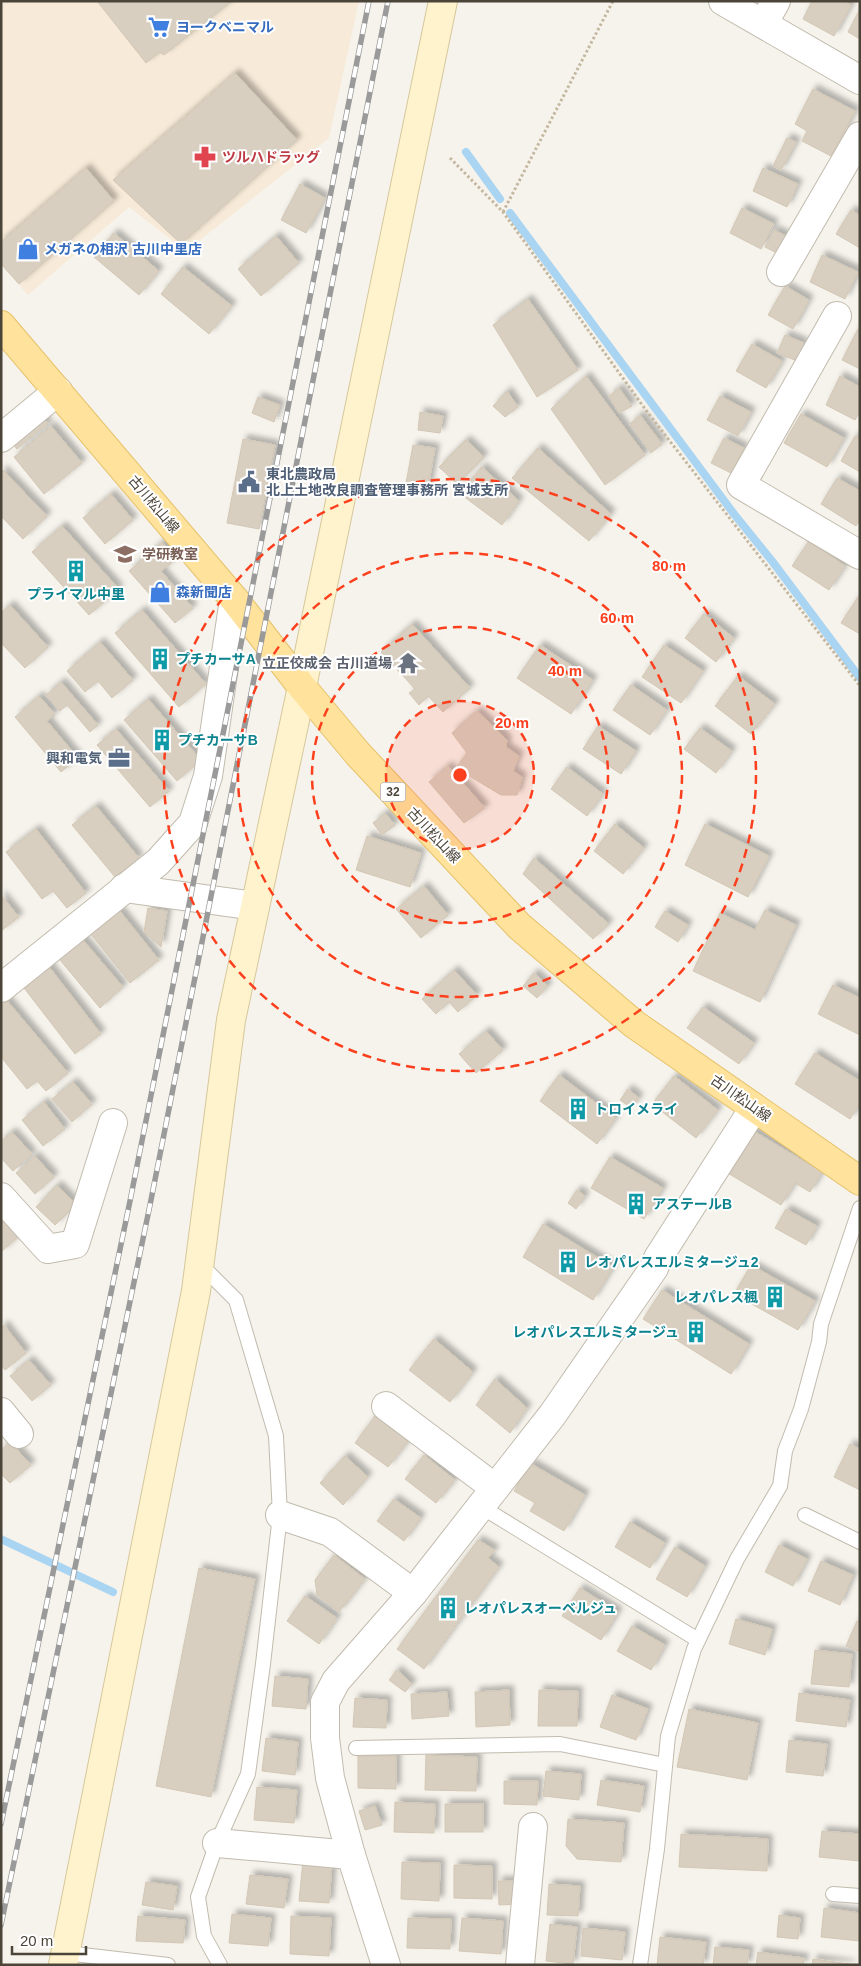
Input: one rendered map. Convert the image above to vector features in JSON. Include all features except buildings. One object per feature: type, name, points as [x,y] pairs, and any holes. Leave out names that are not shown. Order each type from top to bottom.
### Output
[{"type":"main road","name":"古川松山線","points":[[1,325],[234,598],[302,687],[358,754],[519,926],[634,1024],[860,1181]]},
{"type":"street","points":[[64,1959],[196,1291],[231,1020],[302,687],[443,1]]},
{"type":"street","points":[[723,1],[769,13],[860,80]]},
{"type":"street","points":[[781,272],[860,136]]},
{"type":"street","points":[[837,316],[741,486],[860,554]]},
{"type":"street","points":[[1,438],[58,391]]},
{"type":"street","points":[[1,988],[158,862],[193,823],[208,776],[234,598]]},
{"type":"street","points":[[124,888],[255,906]]},
{"type":"street","points":[[386,1965],[351,1855],[330,1778],[325,1738],[325,1702],[336,1681],[413,1593],[553,1414],[654,1268],[658,1258],[754,1108]]},
{"type":"street","points":[[1,1197],[48,1249],[75,1244],[113,1123]]},
{"type":"street","points":[[386,1406],[488,1497]]},
{"type":"street","points":[[1,1412],[19,1434]]},
{"type":"street","points":[[280,1515],[330,1532],[413,1593]]},
{"type":"street","points":[[520,1965],[533,1827]]},
{"type":"street","points":[[217,1843],[351,1855]]},
{"type":"lane","points":[[640,1965],[657,1849],[668,1736],[698,1640],[737,1559],[780,1486],[785,1451],[801,1409],[819,1342],[821,1324],[860,1208]]},
{"type":"lane","points":[[200,1264],[236,1300],[276,1436],[280,1515],[248,1774],[217,1843],[198,1897],[204,1936],[220,1965]]},
{"type":"lane","points":[[488,1497],[698,1640]]},
{"type":"lane","points":[[804,1515],[860,1542]]},
{"type":"lane","points":[[356,1748],[560,1744],[665,1765]]},
{"type":"lane","points":[[833,1894],[860,1896]]},
{"type":"lane","points":[[64,1959],[168,1965]]},
{"type":"path","points":[[503,212],[613,1]]},
{"type":"path","points":[[450,158],[503,212],[648,413],[860,686]]},
{"type":"shaded area","points":[[1,1],[359,1],[329,138],[186,251],[129,207],[28,295],[1,264]]},
{"type":"waterway","points":[[466,152],[500,199]]},
{"type":"waterway","points":[[510,213],[734,514],[860,678]]},
{"type":"waterway","points":[[1,1539],[113,1592]]},
{"type":"railway","points":[[1,1824],[130,1201],[369,1]]},
{"type":"railway","points":[[1,1925],[150,1205],[388,1]]},
{"type":"place","name":"ヨークベニマル","points":[[159,27]]},
{"type":"place","name":"ツルハドラッグ","points":[[205,157]]},
{"type":"place","name":"メガネの相沢 古川中里店","points":[[28,249]]},
{"type":"place","name":"東北農政局 北上土地改良調査管理事務所 宮城支所","points":[[249,482]]},
{"type":"place","name":"学研教室","points":[[125,554]]},
{"type":"place","name":"プライマル中里","points":[[76,571]]},
{"type":"place","name":"森新聞店","points":[[160,592]]},
{"type":"place","name":"プチカーサA","points":[[160,659]]},
{"type":"place","name":"立正佼成会 古川道場","points":[[408,663]]},
{"type":"place","name":"プチカーサB","points":[[162,740]]},
{"type":"place","name":"興和電気","points":[[119,758]]},
{"type":"place","name":"トロイメライ","points":[[578,1109]]},
{"type":"place","name":"アステールB","points":[[636,1204]]},
{"type":"place","name":"レオパレスエルミタージュ2","points":[[568,1262]]},
{"type":"place","name":"レオパレス楓","points":[[775,1297]]},
{"type":"place","name":"レオパレスエルミタージュ","points":[[696,1332]]},
{"type":"place","name":"レオパレスオーベルジュ","points":[[448,1608]]}]
